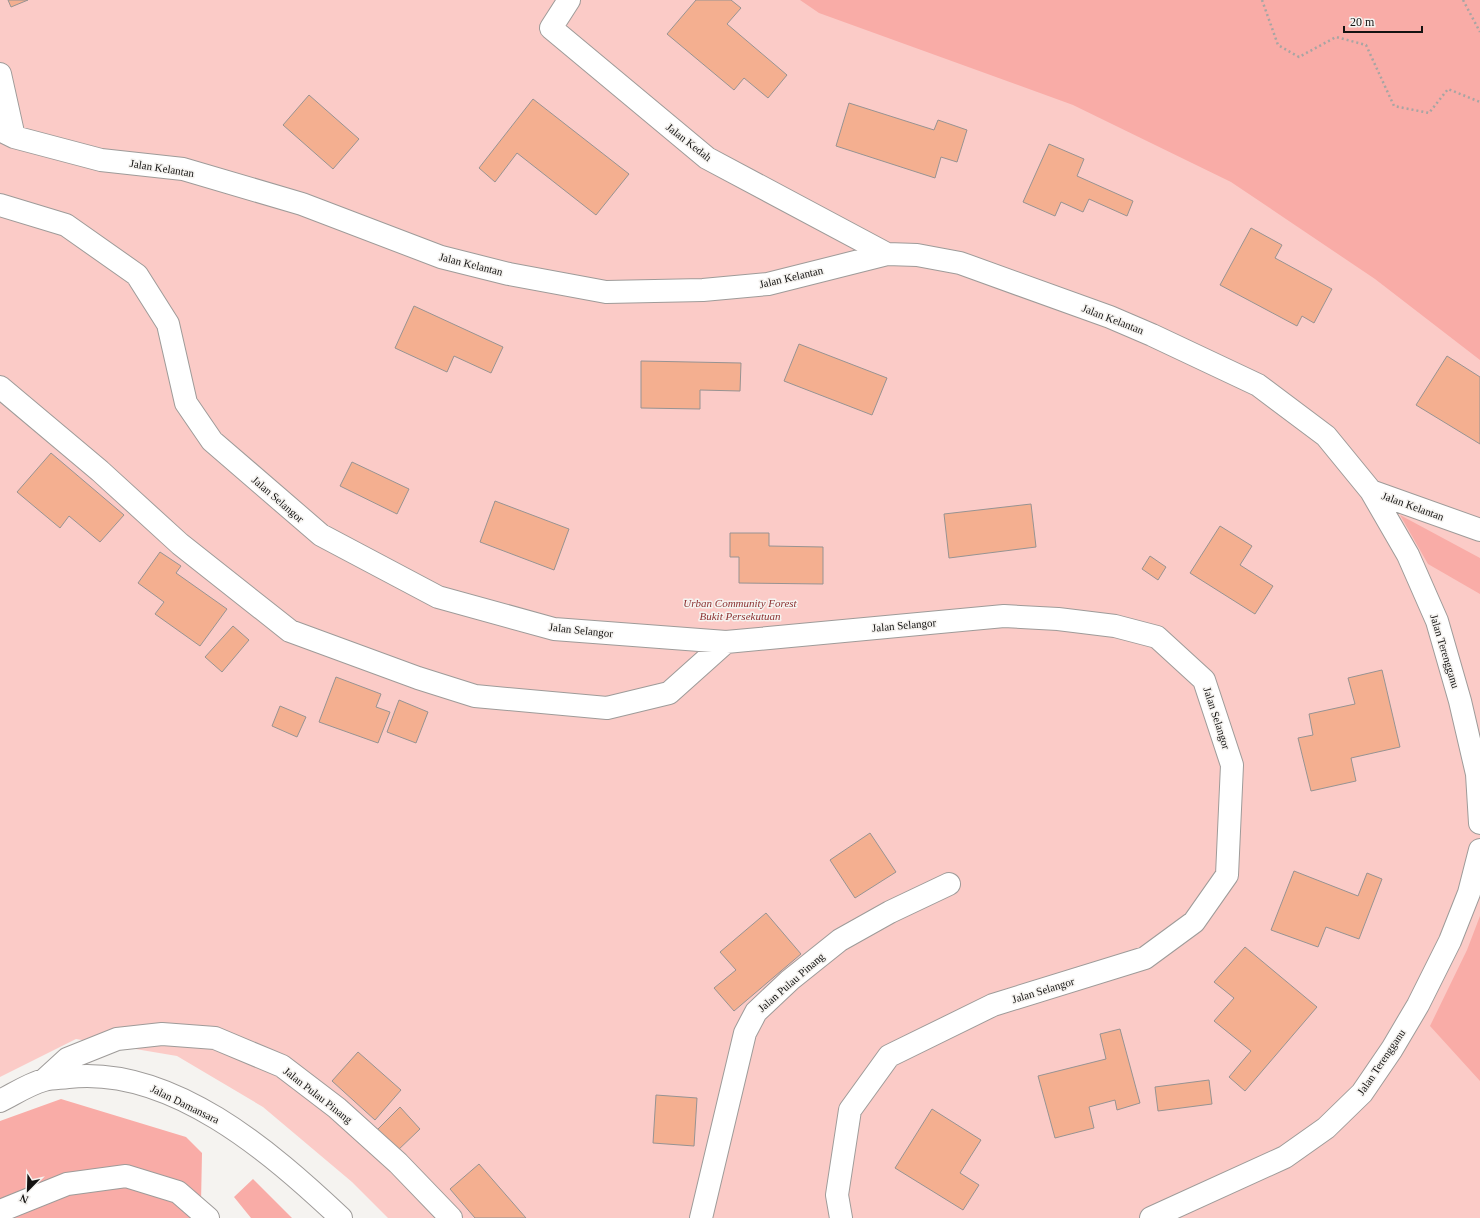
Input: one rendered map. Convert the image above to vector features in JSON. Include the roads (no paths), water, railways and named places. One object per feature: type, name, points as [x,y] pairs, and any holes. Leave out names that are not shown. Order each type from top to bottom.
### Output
[{"type":"street","name":"Jalan Kedah","points":[[569,0],[551,28],[707,158],[887,254]]},
{"type":"street","points":[[0,74],[7,134]]},
{"type":"street","name":"Jalan Kelantan","points":[[7,134],[101,160],[183,169],[302,204],[441,257],[509,274],[606,292],[703,290],[768,284],[887,254],[917,255],[960,263],[1110,317],[1258,385],[1326,436],[1371,491],[1480,530]]},
{"type":"street","name":"Jalan Selangor","points":[[0,205],[66,226],[137,275],[168,324],[186,402],[212,441],[320,535],[438,597],[554,629],[726,642],[1004,616],[1058,619],[1115,626],[1157,637],[1204,680],[1232,765],[1227,875],[1194,922],[1145,958],[993,1005],[889,1056],[850,1110],[837,1195],[841,1218]]},
{"type":"street","points":[[0,387],[100,471],[180,544],[290,631],[418,678],[475,696],[607,708],[669,693],[726,642]]},
{"type":"street","name":"Jalan Terengganu","points":[[1371,491],[1408,555],[1437,621],[1460,701],[1478,774],[1480,823]]},
{"type":"street","name":"Jalan Terengganu","points":[[1153,1217],[1285,1157],[1326,1128],[1362,1093],[1392,1049],[1414,1012],[1450,941],[1469,893],[1480,850]]},
{"type":"street","name":"Jalan Pulau Pinang","points":[[701,1218],[745,1032],[756,1012],[790,980],[840,940],[890,912],[949,884]]},
{"type":"street","name":"Jalan Pulau Pinang","points":[[44,1080],[67,1059],[117,1039],[162,1034],[215,1038],[282,1066],[337,1108],[398,1163],[451,1218]]},
{"type":"street","name":"Jalan Damansara","points":[[0,1101],[44,1080],[84,1075],[119,1078],[154,1088],[213,1116],[295,1174],[342,1218]]},
{"type":"street","points":[[0,1211],[67,1184],[126,1176],[178,1192],[208,1218]]},
{"type":"park label","name":"Urban Community Forest Bukit Persekutuan","points":[[740,609]]}]
